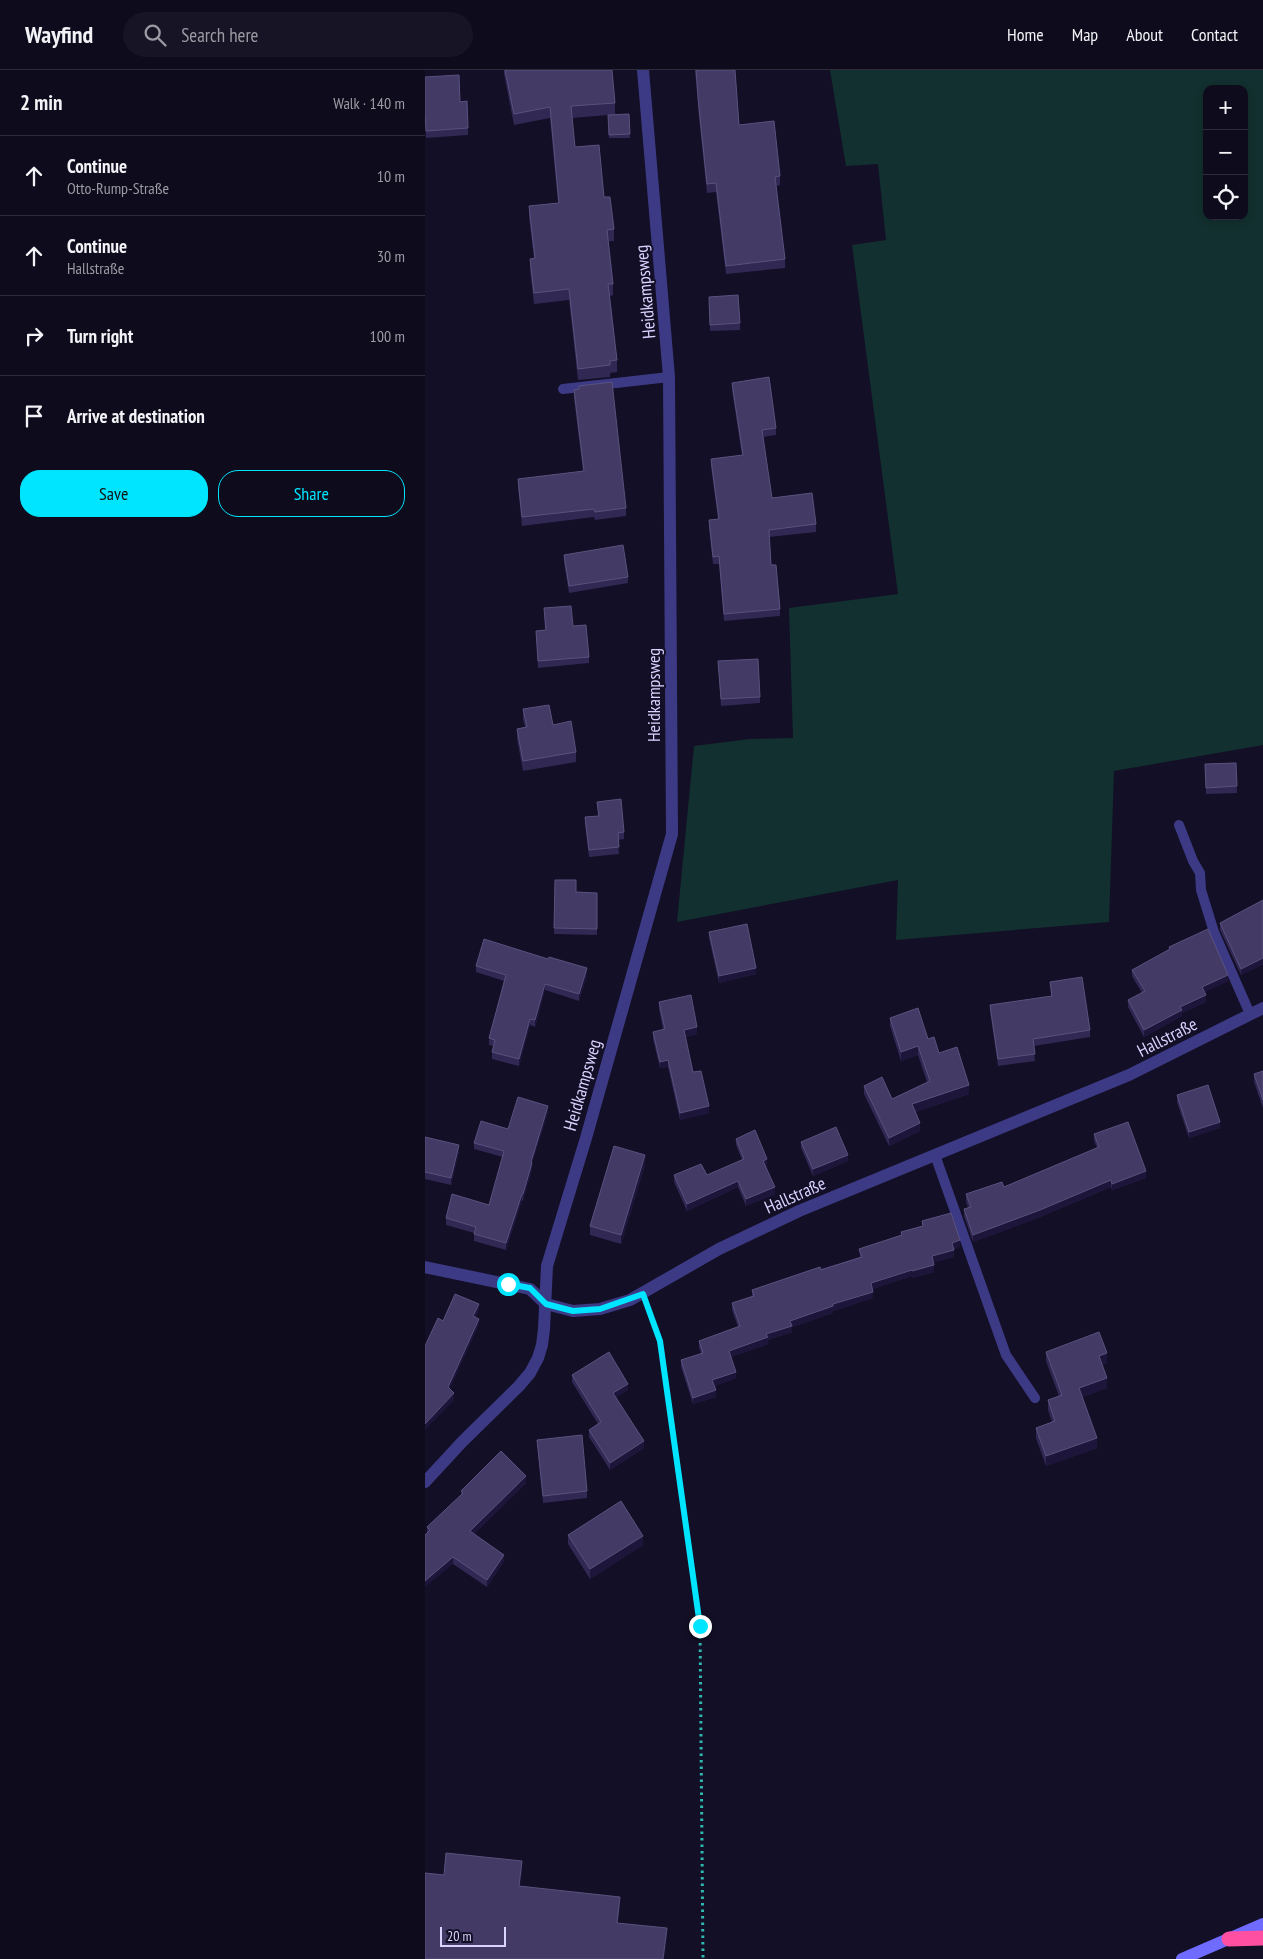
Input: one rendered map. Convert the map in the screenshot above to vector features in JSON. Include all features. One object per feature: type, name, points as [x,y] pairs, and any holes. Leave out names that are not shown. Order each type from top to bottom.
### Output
[{"type":"highway","points":[[1229,1939],[1263,1938]]},
{"type":"main road","points":[[1182,1959],[1263,1924]]},
{"type":"street","name":"Heidkampsweg","points":[[546,1304],[547,1266],[672,834],[669,377],[643,70]]},
{"type":"street","name":"Hallstraße","points":[[546,1304],[562,1309],[583,1311],[600,1309],[643,1294],[719,1249],[799,1211],[1129,1075],[1263,1008]]},
{"type":"street","points":[[425,1267],[530,1288],[546,1304],[542,1345],[530,1374],[425,1482]]},
{"type":"lane","points":[[563,389],[669,377]]},
{"type":"lane","points":[[1179,825],[1200,874],[1201,890],[1214,932],[1250,1014]]},
{"type":"lane","points":[[935,1155],[1006,1356],[1035,1398]]},
{"type":"path","points":[[643,1294],[660,1341],[700,1626],[703,1959]]},
{"type":"green space","points":[[830,70],[1263,70],[1263,745],[1114,771],[1109,922],[896,940],[898,880],[677,922],[694,746],[750,739],[793,738],[789,608],[898,594],[852,245],[886,240],[878,164],[846,166]]},
{"type":"building","points":[[505,70],[612,70],[615,103],[571,106],[575,147],[599,145],[604,197],[610,197],[614,229],[607,230],[613,284],[608,284],[617,360],[610,361],[610,365],[578,369],[569,289],[534,293],[530,259],[535,258],[529,206],[559,203],[550,107],[514,114]]},
{"type":"building","points":[[696,70],[735,70],[739,125],[774,121],[780,176],[775,177],[785,259],[726,266],[716,183],[707,184]]},
{"type":"building","points":[[459,75],[460,102],[467,101],[468,128],[426,131],[425,77]]},
{"type":"building","points":[[629,114],[630,134],[609,135],[608,115]]},
{"type":"building","points":[[738,295],[740,323],[710,325],[709,297]]},
{"type":"building","points":[[769,377],[776,428],[762,430],[772,498],[812,493],[816,524],[769,530],[771,565],[776,565],[780,609],[724,614],[719,556],[713,557],[709,520],[719,519],[711,459],[743,455],[732,383]]},
{"type":"building","points":[[612,382],[626,508],[595,512],[594,509],[522,517],[518,479],[584,471],[574,390],[579,389],[579,386]]},
{"type":"building","points":[[623,545],[628,577],[569,586],[564,555]]},
{"type":"building","points":[[571,606],[573,626],[586,625],[589,657],[538,661],[536,631],[546,630],[544,608]]},
{"type":"building","points":[[758,659],[760,697],[721,699],[718,661]]},
{"type":"building","points":[[549,705],[553,725],[571,721],[576,752],[523,761],[517,729],[527,727],[523,709]]},
{"type":"building","points":[[1236,763],[1237,786],[1206,788],[1205,764]]},
{"type":"building","points":[[621,799],[624,832],[618,833],[619,847],[589,850],[585,817],[599,816],[597,802]]},
{"type":"building","points":[[555,880],[576,880],[576,892],[597,893],[597,929],[554,928]]},
{"type":"building","points":[[1263,900],[1263,958],[1241,969],[1220,923]]},
{"type":"building","points":[[747,924],[756,968],[719,976],[709,932]]},
{"type":"building","points":[[1208,929],[1228,975],[1202,987],[1206,995],[1180,1007],[1182,1010],[1144,1030],[1128,1000],[1145,991],[1132,970],[1170,949],[1169,947]]},
{"type":"building","points":[[484,939],[548,959],[549,957],[587,968],[579,994],[545,984],[535,1020],[530,1019],[519,1059],[492,1052],[495,1040],[489,1038],[506,975],[476,966]]},
{"type":"building","points":[[1082,977],[1090,1030],[1033,1039],[1035,1054],[998,1059],[990,1005],[1052,996],[1050,982]]},
{"type":"building","points":[[691,995],[697,1027],[684,1030],[693,1072],[701,1071],[709,1106],[680,1113],[668,1060],[660,1062],[653,1032],[665,1029],[659,1002]]},
{"type":"building","points":[[918,1008],[928,1039],[934,1037],[939,1053],[957,1047],[969,1085],[912,1104],[920,1123],[889,1138],[864,1086],[882,1077],[892,1099],[930,1081],[918,1046],[901,1052],[890,1018]]},
{"type":"building","points":[[1263,1071],[1263,1100],[1254,1074]]},
{"type":"building","points":[[1208,1085],[1220,1122],[1189,1132],[1177,1095]]},
{"type":"building","points":[[518,1097],[548,1106],[523,1194],[506,1243],[474,1234],[476,1227],[446,1218],[452,1194],[489,1205],[504,1151],[474,1143],[481,1121],[508,1129]]},
{"type":"building","points":[[1128,1122],[1146,1171],[1112,1184],[1111,1180],[1040,1210],[973,1235],[964,1209],[971,1207],[966,1194],[1002,1182],[1004,1187],[1099,1147],[1094,1134]]},
{"type":"building","points":[[836,1127],[848,1155],[813,1169],[801,1142]]},
{"type":"building","points":[[755,1130],[767,1159],[763,1161],[775,1187],[746,1199],[738,1181],[687,1204],[674,1175],[701,1164],[707,1175],[744,1159],[736,1139]]},
{"type":"building","points":[[425,1137],[459,1145],[451,1178],[425,1172]]},
{"type":"building","points":[[614,1146],[645,1155],[621,1235],[590,1226]]},
{"type":"building","points":[[951,1213],[960,1240],[952,1243],[954,1250],[932,1256],[934,1265],[871,1283],[873,1292],[833,1304],[833,1306],[790,1321],[792,1326],[766,1334],[768,1337],[729,1351],[736,1372],[712,1380],[716,1390],[693,1398],[681,1360],[703,1353],[699,1341],[740,1326],[732,1303],[754,1296],[752,1290],[820,1267],[821,1270],[862,1257],[859,1249],[902,1235],[901,1232],[923,1226],[922,1221]]},
{"type":"building","points":[[455,1294],[479,1304],[473,1316],[479,1319],[448,1387],[454,1393],[425,1424],[425,1346],[438,1318],[443,1321]]},
{"type":"building","points":[[1099,1332],[1107,1353],[1099,1356],[1107,1378],[1079,1388],[1097,1438],[1046,1456],[1036,1428],[1055,1421],[1048,1400],[1062,1395],[1046,1352]]},
{"type":"building","points":[[609,1352],[628,1384],[613,1393],[644,1441],[610,1463],[589,1430],[601,1422],[572,1375]]},
{"type":"building","points":[[582,1435],[587,1491],[543,1496],[537,1440]]},
{"type":"building","points":[[501,1451],[526,1476],[470,1531],[504,1555],[487,1580],[453,1557],[425,1581],[425,1535],[430,1530],[427,1527],[463,1493],[461,1491]]},
{"type":"building","points":[[621,1501],[643,1536],[590,1569],[568,1535]]},
{"type":"building","points":[[446,1853],[522,1861],[519,1886],[620,1897],[617,1923],[667,1928],[663,1959],[425,1959],[425,1873],[444,1875]]},
{"type":"route","points":[[508,1284],[530,1288],[546,1304],[573,1311],[600,1309],[643,1294],[660,1341],[700,1626]]}]
